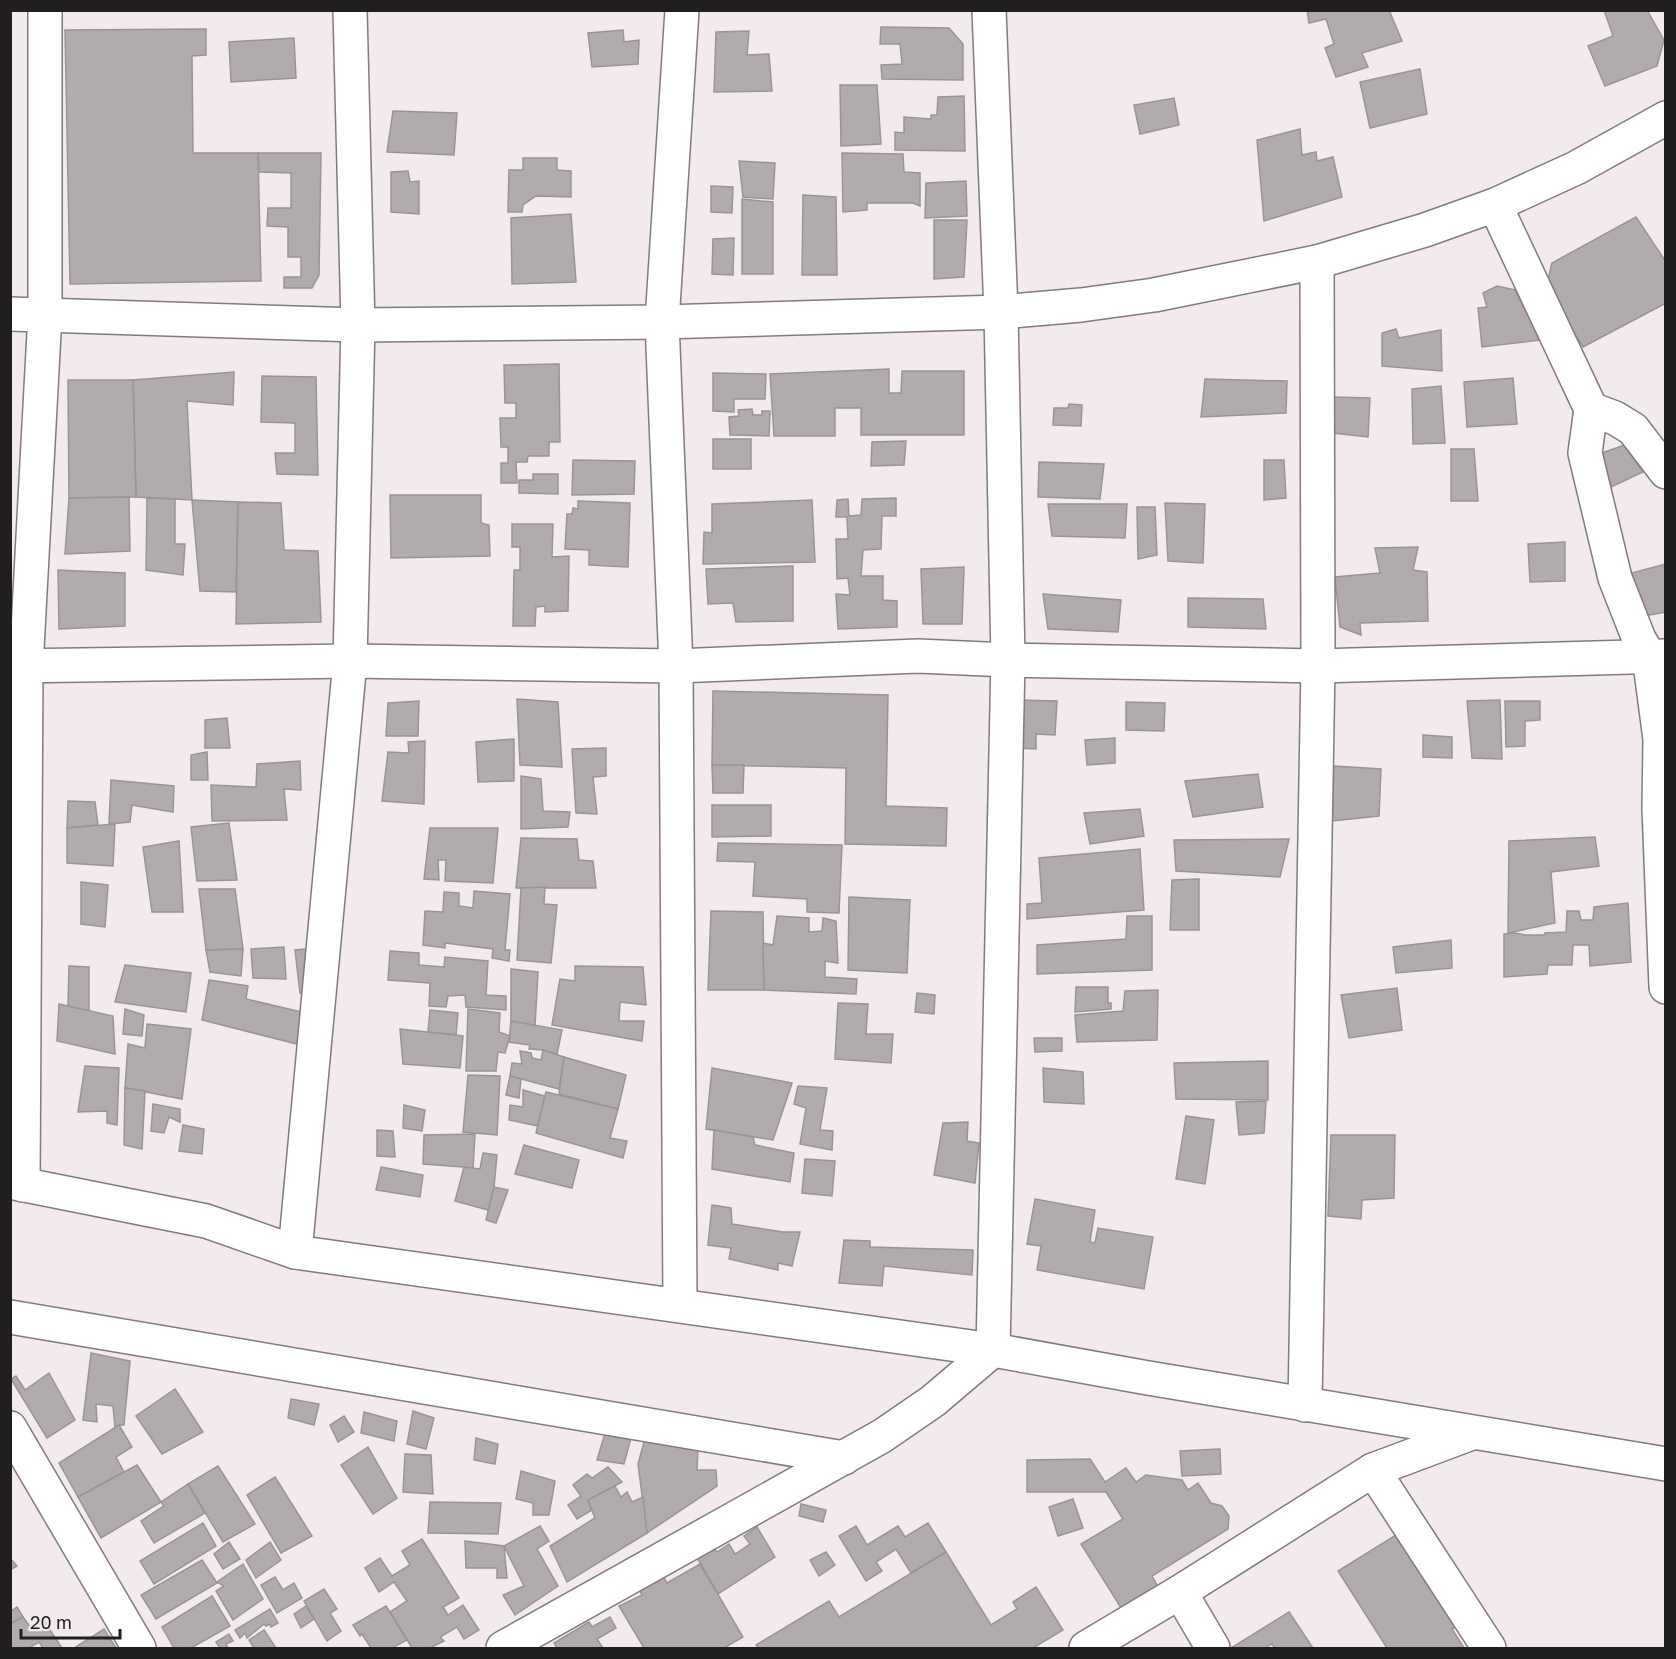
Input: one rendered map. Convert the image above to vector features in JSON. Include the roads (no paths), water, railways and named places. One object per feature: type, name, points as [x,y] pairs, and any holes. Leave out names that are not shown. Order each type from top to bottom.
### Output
[{"type":"street","points":[[45,10],[45,314],[18,666],[17,1183],[206,1221],[295,1252],[993,1350],[1665,1464]]},
{"type":"street","points":[[295,1252],[350,660],[358,325],[350,10]]},
{"type":"street","points":[[680,1305],[676,666],[662,322],[682,10]]},
{"type":"street","points":[[503,1648],[882,1436],[933,1401],[993,1350],[1008,660],[1001,312],[989,10]]},
{"type":"street","points":[[10,314],[358,325],[662,322],[1001,312],[1154,295],[1317,262],[1425,230],[1495,205],[1576,168],[1665,118]]},
{"type":"street","points":[[1495,205],[1591,409],[1585,453],[1615,578],[1639,639],[1657,656],[1665,987]]},
{"type":"street","points":[[1305,1404],[1318,666],[1317,262]]},
{"type":"street","points":[[1591,409],[1615,418],[1633,429],[1665,472]]},
{"type":"street","points":[[18,666],[350,660],[676,666],[918,656],[1318,666],[1657,656]]},
{"type":"street","points":[[10,1317],[844,1458]]},
{"type":"street","points":[[10,1428],[139,1648]]},
{"type":"street","points":[[1086,1648],[1180,1592],[1373,1470],[1474,1432]]},
{"type":"street","points":[[1373,1470],[1489,1648]]},
{"type":"street","points":[[1180,1592],[1213,1648]]}]
